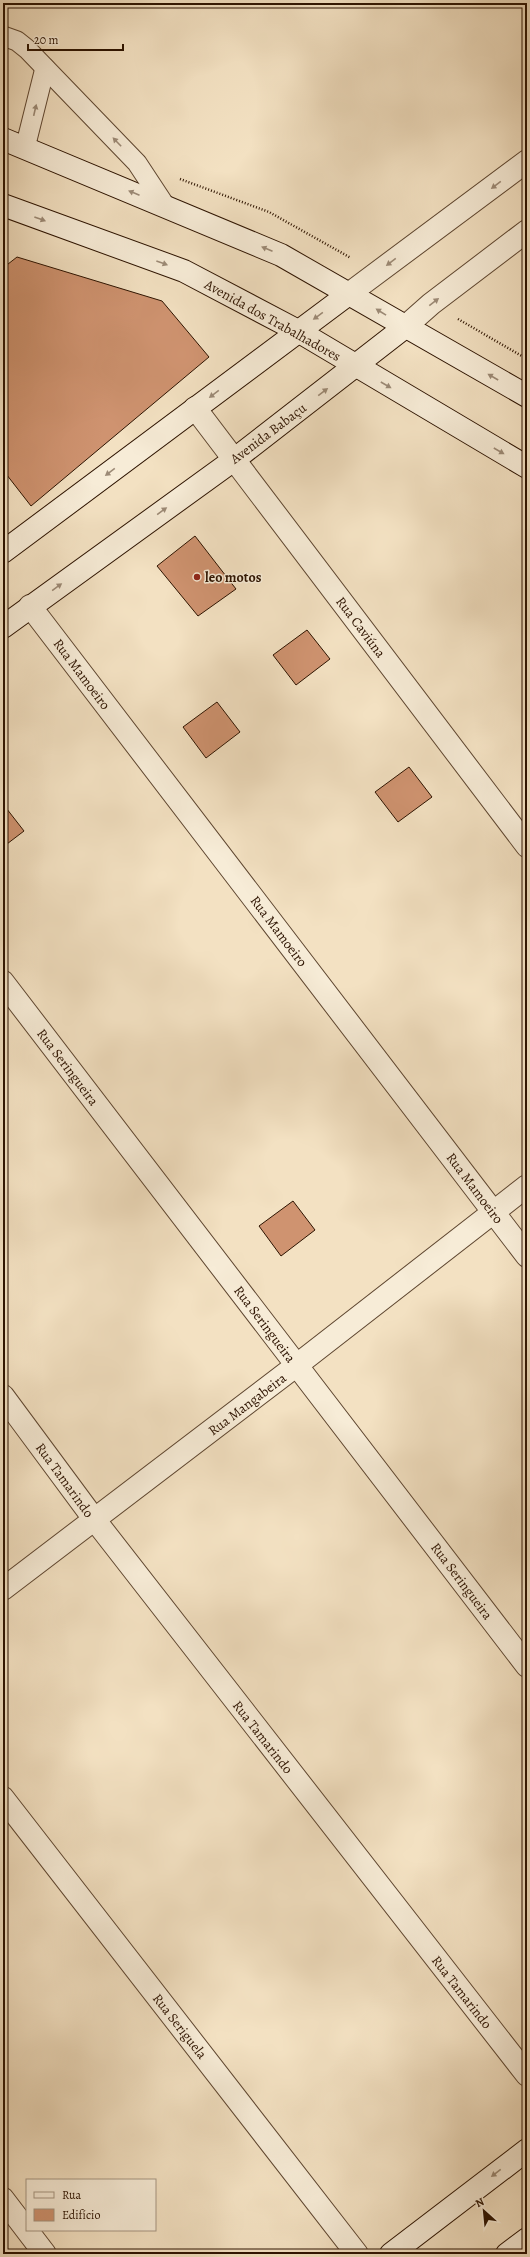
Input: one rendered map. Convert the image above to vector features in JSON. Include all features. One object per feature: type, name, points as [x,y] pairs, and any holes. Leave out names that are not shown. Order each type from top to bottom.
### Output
[{"type":"street","points":[[3,139],[282,255],[527,396]]},
{"type":"street","points":[[3,552],[527,161]]},
{"type":"street","name":"Avenida dos Trabalhadores","points":[[3,205],[184,271],[298,331],[356,367],[527,467]]},
{"type":"street","name":"Avenida Babaçu","points":[[3,627],[235,459],[356,367],[431,304],[527,230]]},
{"type":"street","name":"Rua Caviúna","points":[[195,408],[527,846]]},
{"type":"street","name":"Rua Mamoeiro","points":[[30,606],[527,1256]]},
{"type":"street","name":"Rua Seringueira","points":[[3,982],[527,1666]]},
{"type":"street","name":"Rua Mangabeira","points":[[3,1589],[297,1366],[527,1186]]},
{"type":"street","name":"Rua Tamarindo","points":[[3,1396],[94,1519],[527,2075]]},
{"type":"street","name":"Rua Seriguela","points":[[3,1798],[357,2254]]},
{"type":"street","points":[[391,2254],[527,2150]]},
{"type":"street","points":[[3,2200],[26,2230]]},
{"type":"street","points":[[27,2231],[45,2254]]},
{"type":"street","points":[[507,2254],[527,2239]]},
{"type":"lane","points":[[3,36],[17,41],[28,49],[137,163],[166,207]]},
{"type":"lane","points":[[25,148],[45,68]]},
{"type":"building","points":[[17,257],[162,301],[209,357],[31,506],[3,470],[3,268]]},
{"type":"building","name":"leo motos","points":[[195,536],[236,589],[198,616],[157,566]]},
{"type":"building","points":[[307,630],[330,659],[296,685],[273,655]]},
{"type":"building","points":[[217,702],[240,732],[206,758],[183,727]]},
{"type":"building","points":[[409,767],[432,797],[398,822],[375,792]]},
{"type":"building","points":[[3,804],[24,831],[3,847]]},
{"type":"building","points":[[293,1201],[315,1230],[281,1256],[259,1226]]},
{"type":"place","name":"leo motos","points":[[197,577]]}]
